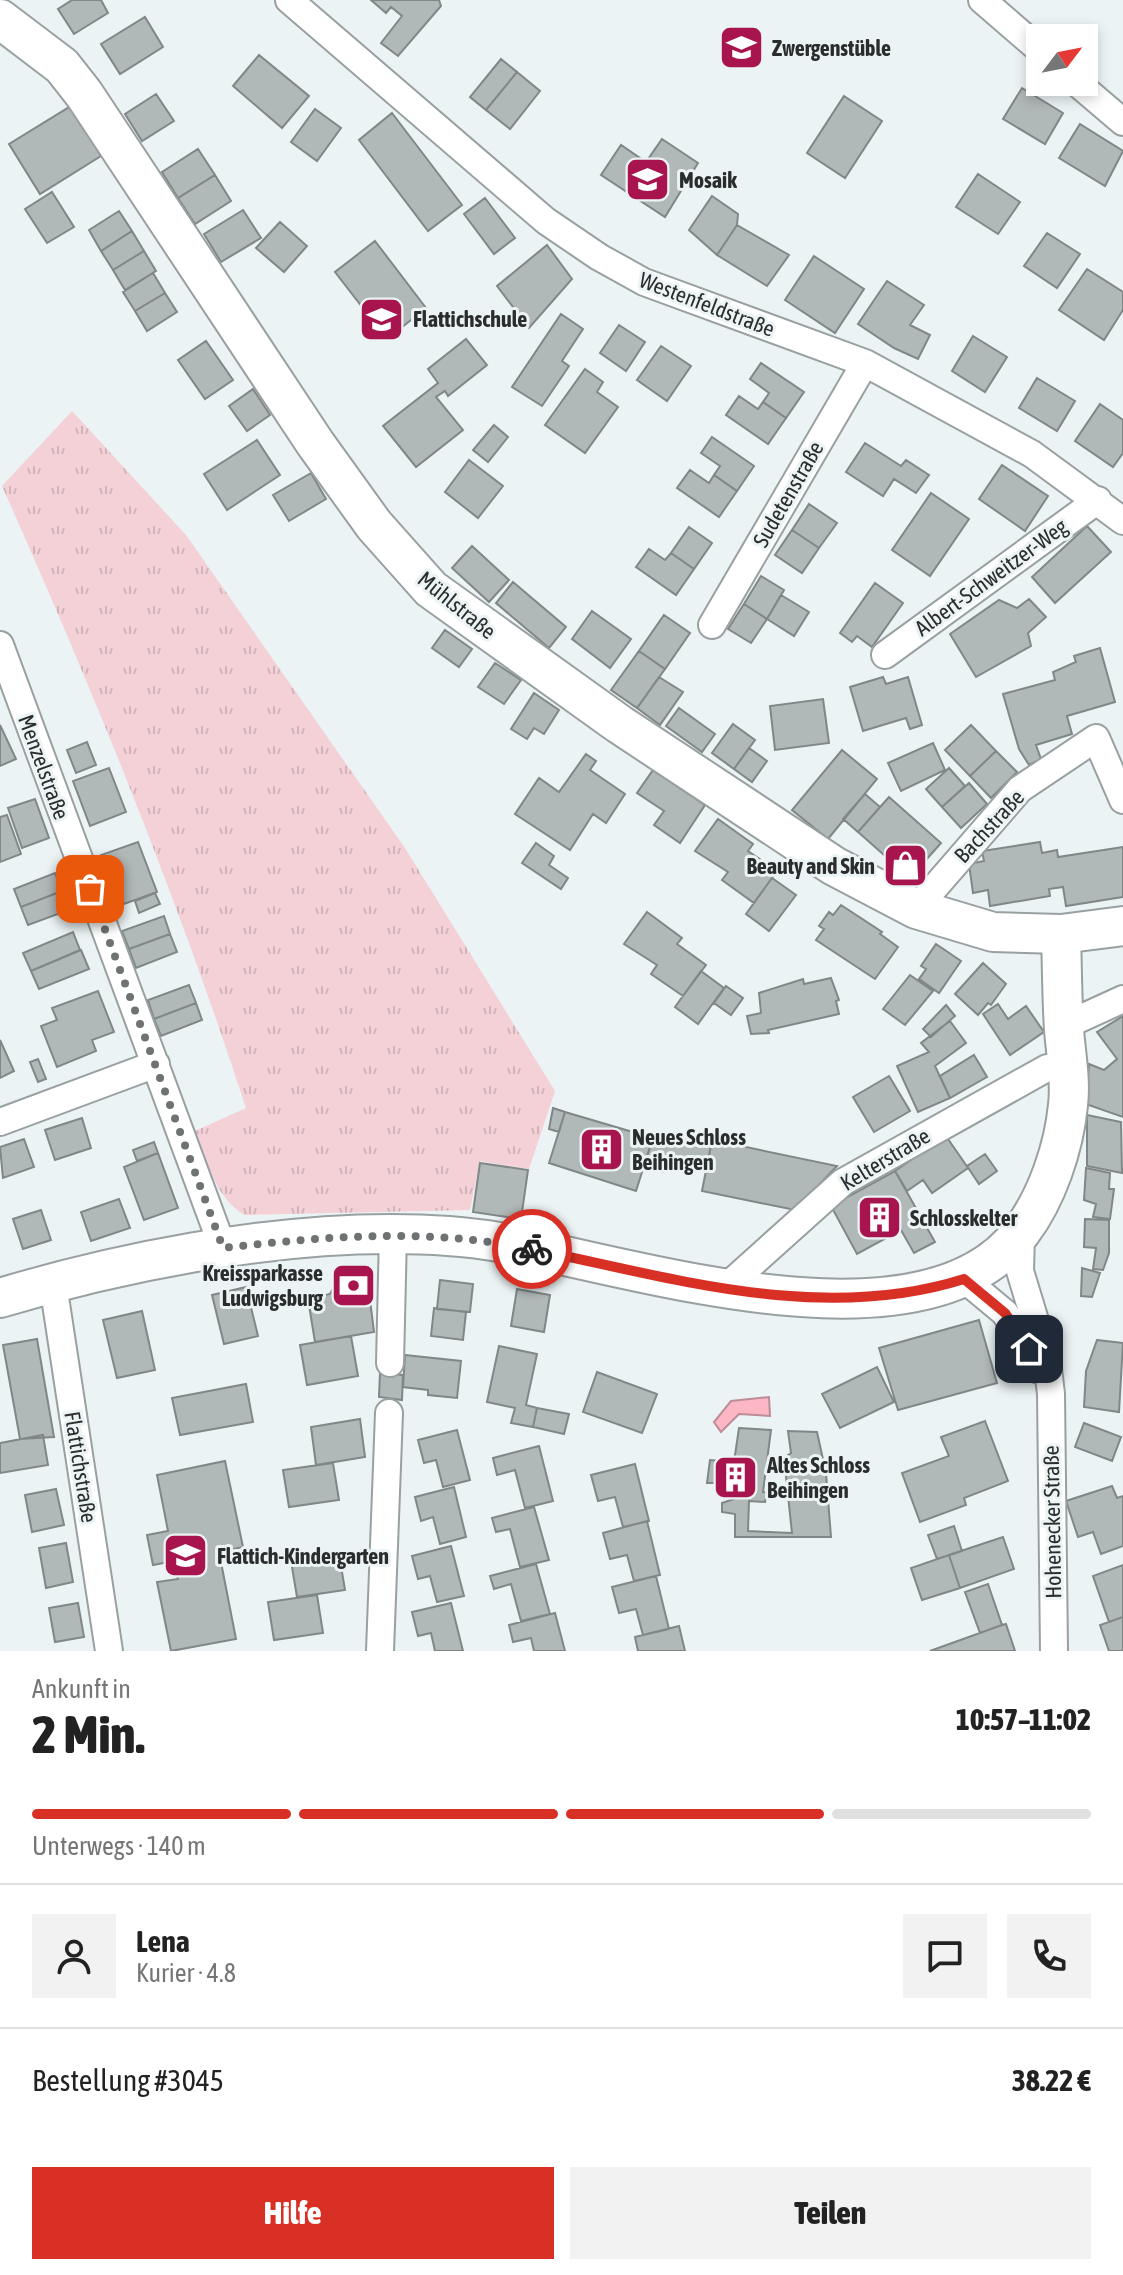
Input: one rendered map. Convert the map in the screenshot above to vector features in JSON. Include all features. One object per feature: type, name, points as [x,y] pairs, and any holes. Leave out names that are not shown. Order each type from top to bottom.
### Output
[{"type":"main road","name":"Mühlstraße","points":[[0,19],[62,66],[84,94],[315,443],[374,525],[431,589],[619,724],[834,866],[916,909],[993,932],[1061,934],[1123,926]]},
{"type":"main road","points":[[0,1298],[223,1248],[323,1236],[393,1234],[495,1241],[725,1288],[834,1301],[897,1295],[992,1260],[1046,1190],[1068,1106],[1061,934]]},
{"type":"street","name":"Westenfeldstraße","points":[[289,0],[546,221],[599,257],[644,282],[865,363],[1032,454],[1123,521]]},
{"type":"street","points":[[982,0],[1026,38]]},
{"type":"street","points":[[1092,96],[1123,122]]},
{"type":"street","name":"Sudetenstraße","points":[[712,625],[865,363]]},
{"type":"street","name":"Albert-Schweitzer-Weg","points":[[885,655],[1098,500]]},
{"type":"street","name":"Menzelstraße","points":[[0,645],[223,1248]]},
{"type":"street","name":"Bachstraße","points":[[916,909],[1020,789],[1096,738],[1123,800]]},
{"type":"street","points":[[1064,1026],[1123,999]]},
{"type":"street","points":[[0,1122],[156,1064]]},
{"type":"street","name":"Kelterstraße","points":[[725,1288],[843,1182],[1047,1068],[1067,1065]]},
{"type":"street","points":[[390,1363],[393,1234]]},
{"type":"street","points":[[992,1260],[1025,1287]]},
{"type":"street","name":"Hohenecker Straße","points":[[992,1260],[1020,1271],[1047,1360],[1051,1394],[1054,1651]]},
{"type":"street","name":"Hohenecker Straße","points":[[992,1260],[1005,1313],[1051,1394]]},
{"type":"street","name":"Flattichstraße","points":[[53,1284],[109,1651]]},
{"type":"street","points":[[380,1651],[389,1413]]},
{"type":"green space","points":[[72,411],[186,535],[405,848],[555,1091],[529,1169],[480,1161],[470,1210],[244,1215],[226,1198],[213,1178],[195,1131],[246,1108],[192,950],[132,794],[2,486]]},
{"type":"shaded area","points":[[769,1397],[770,1416],[739,1414],[721,1432],[714,1422],[731,1401]]},
{"type":"building","points":[[72,0],[101,0],[108,13],[74,34],[58,9]]},
{"type":"building","points":[[371,0],[439,0],[441,6],[398,56],[381,43],[402,16],[391,7],[386,13]]},
{"type":"building","points":[[145,17],[163,47],[120,74],[101,44]]},
{"type":"building","points":[[259,55],[309,96],[282,128],[233,86]]},
{"type":"building","points":[[501,59],[517,72],[486,110],[470,97]]},
{"type":"building","points":[[517,72],[540,91],[510,129],[486,110]]},
{"type":"building","points":[[1022,88],[1026,90],[1026,96],[1035,96],[1063,113],[1045,144],[1003,119]]},
{"type":"building","points":[[156,94],[174,121],[142,141],[125,114]]},
{"type":"building","points":[[844,96],[882,121],[845,178],[807,153]]},
{"type":"building","points":[[71,106],[101,156],[40,194],[9,144]]},
{"type":"building","points":[[315,109],[341,128],[317,161],[291,142]]},
{"type":"building","points":[[392,113],[462,205],[428,231],[359,140]]},
{"type":"building","points":[[1080,124],[1123,151],[1105,186],[1059,158]]},
{"type":"building","name":"Mosaik","points":[[662,139],[698,163],[665,217],[601,175],[621,145],[646,162]]},
{"type":"building","points":[[198,149],[215,175],[178,198],[162,172]]},
{"type":"building","points":[[978,174],[1020,202],[998,234],[956,207]]},
{"type":"building","points":[[215,175],[231,201],[195,224],[178,198]]},
{"type":"building","points":[[52,192],[74,227],[47,243],[25,209]]},
{"type":"building","points":[[712,196],[738,214],[737,225],[717,255],[689,230]]},
{"type":"building","points":[[485,198],[515,238],[494,254],[464,214]]},
{"type":"building","points":[[243,210],[261,238],[221,262],[204,234]]},
{"type":"building","points":[[119,211],[132,231],[101,251],[89,230]]},
{"type":"building","points":[[280,222],[307,246],[284,272],[256,248]]},
{"type":"building","points":[[737,225],[789,255],[767,286],[717,255]]},
{"type":"building","points":[[132,231],[144,251],[113,270],[101,251]]},
{"type":"building","points":[[1047,233],[1080,254],[1057,288],[1024,266]]},
{"type":"building","points":[[375,241],[426,308],[387,339],[335,272]]},
{"type":"building","points":[[547,245],[572,279],[529,328],[497,286]]},
{"type":"building","points":[[144,251],[156,271],[125,290],[113,270]]},
{"type":"building","points":[[814,256],[864,289],[835,333],[785,300]]},
{"type":"building","points":[[1087,269],[1123,292],[1123,310],[1104,340],[1059,310]]},
{"type":"building","points":[[153,273],[165,293],[135,311],[123,292]]},
{"type":"building","points":[[887,281],[924,305],[910,325],[930,335],[918,359],[894,348],[858,324]]},
{"type":"building","points":[[165,293],[177,312],[147,331],[135,311]]},
{"type":"building","points":[[561,314],[583,329],[562,361],[569,366],[542,406],[512,387]]},
{"type":"building","points":[[619,325],[645,342],[626,371],[600,353]]},
{"type":"building","points":[[973,336],[1007,357],[985,392],[952,371]]},
{"type":"building","points":[[466,339],[487,365],[448,396],[445,391],[436,397],[463,430],[416,467],[383,426],[438,383],[428,369]]},
{"type":"building","points":[[206,341],[233,380],[205,399],[178,360]]},
{"type":"building","points":[[661,346],[691,366],[667,401],[637,380]]},
{"type":"building","points":[[761,363],[804,392],[786,418],[763,402],[769,393],[750,379]]},
{"type":"building","points":[[585,369],[603,382],[597,392],[618,407],[585,453],[545,425]]},
{"type":"building","points":[[1037,378],[1075,401],[1057,431],[1019,408]]},
{"type":"building","points":[[253,389],[270,415],[247,431],[229,406]]},
{"type":"building","points":[[739,396],[758,409],[763,402],[786,418],[768,444],[726,415]]},
{"type":"building","points":[[1100,404],[1123,420],[1123,453],[1113,467],[1075,441]]},
{"type":"building","points":[[494,425],[508,437],[488,462],[473,450]]},
{"type":"building","points":[[712,437],[754,466],[737,491],[714,475],[720,466],[701,453]]},
{"type":"building","points":[[257,440],[280,475],[227,510],[204,474]]},
{"type":"building","points":[[865,443],[901,466],[906,460],[929,475],[916,493],[894,479],[883,496],[846,472]]},
{"type":"building","points":[[469,460],[503,486],[478,518],[445,492]]},
{"type":"building","points":[[1002,465],[1048,496],[1025,531],[979,499]]},
{"type":"building","points":[[690,470],[709,483],[714,475],[737,491],[719,517],[677,488]]},
{"type":"building","points":[[311,473],[326,499],[289,521],[273,495]]},
{"type":"building","points":[[931,493],[969,519],[930,576],[892,550]]},
{"type":"building","points":[[809,504],[837,523],[819,548],[792,530]]},
{"type":"building","points":[[1087,526],[1111,552],[1055,603],[1032,577]]},
{"type":"building","points":[[689,527],[712,543],[694,569],[671,553]]},
{"type":"building","points":[[792,530],[819,548],[802,573],[775,555]]},
{"type":"building","points":[[472,546],[509,580],[489,602],[452,568]]},
{"type":"building","points":[[649,549],[665,560],[671,553],[694,569],[676,595],[636,567]]},
{"type":"building","points":[[761,576],[784,590],[767,619],[744,604]]},
{"type":"building","points":[[513,582],[566,627],[549,648],[496,603]]},
{"type":"building","points":[[875,583],[903,603],[872,647],[857,636],[852,642],[840,633]]},
{"type":"building","points":[[781,595],[809,612],[794,636],[767,619]]},
{"type":"building","points":[[1029,599],[1046,617],[1028,633],[1031,646],[976,677],[950,634],[999,600],[1017,608]]},
{"type":"building","points":[[744,604],[767,619],[751,643],[728,629]]},
{"type":"building","points":[[592,611],[631,639],[610,668],[572,639]]},
{"type":"building","points":[[664,615],[690,633],[665,669],[639,651]]},
{"type":"building","points":[[445,630],[472,649],[459,667],[432,648]]},
{"type":"building","points":[[1100,648],[1115,702],[1067,716],[1072,734],[1036,745],[1041,759],[1029,765],[1019,749],[1003,694],[1055,680],[1053,672],[1076,662],[1074,656]]},
{"type":"building","points":[[639,651],[665,669],[637,708],[611,690]]},
{"type":"building","points":[[495,663],[521,680],[504,704],[478,687]]},
{"type":"building","points":[[659,677],[683,692],[660,725],[637,708]]},
{"type":"building","points":[[883,677],[886,684],[908,677],[922,725],[910,729],[906,718],[863,731],[850,687]]},
{"type":"building","points":[[534,693],[559,710],[544,734],[534,728],[527,739],[511,729]]},
{"type":"building","points":[[823,699],[829,743],[775,750],[770,706]]},
{"type":"building","points":[[679,708],[715,734],[702,752],[666,726]]},
{"type":"building","points":[[733,724],[755,740],[734,769],[712,753]]},
{"type":"building","points":[[0,725],[16,759],[0,766]]},
{"type":"building","points":[[971,725],[996,751],[970,776],[945,750]]},
{"type":"building","points":[[87,742],[96,765],[76,773],[67,750]]},
{"type":"building","points":[[933,743],[945,770],[901,791],[888,763]]},
{"type":"building","points":[[749,748],[767,761],[752,782],[734,769]]},
{"type":"building","points":[[842,750],[877,779],[828,839],[792,810]]},
{"type":"building","points":[[996,751],[1017,772],[991,798],[970,776]]},
{"type":"building","points":[[586,754],[596,761],[590,770],[625,794],[606,823],[593,814],[570,850],[515,814],[539,778],[559,792]]},
{"type":"building","points":[[109,768],[126,812],[90,826],[73,781]]},
{"type":"building","points":[[949,768],[965,786],[942,807],[926,789]]},
{"type":"building","points":[[653,770],[705,805],[680,843],[654,825],[664,811],[637,793]]},
{"type":"building","points":[[969,783],[987,804],[961,828],[942,807]]},
{"type":"building","points":[[865,794],[880,807],[858,832],[843,819]]},
{"type":"building","points":[[889,797],[941,843],[910,878],[858,832]]},
{"type":"building","points":[[35,799],[49,838],[22,848],[8,808]]},
{"type":"building","points":[[7,815],[21,854],[0,862],[0,817]]},
{"type":"building","points":[[718,819],[753,844],[748,851],[777,871],[754,903],[722,880],[728,872],[695,851]]},
{"type":"building","points":[[138,842],[157,892],[124,904],[119,891],[115,892],[101,855]]},
{"type":"building","points":[[1040,842],[1042,853],[1057,850],[1058,857],[1123,847],[1123,897],[1066,906],[1063,887],[1049,889],[1050,896],[990,906],[988,890],[973,893],[969,864],[984,861],[982,851]]},
{"type":"building","points":[[536,843],[554,856],[549,865],[568,878],[561,889],[522,863]]},
{"type":"building","points":[[55,873],[62,891],[21,907],[14,889]]},
{"type":"building","points":[[772,878],[796,895],[769,931],[746,914]]},
{"type":"building","points":[[62,891],[69,910],[28,925],[21,907]]},
{"type":"building","points":[[155,893],[160,904],[139,913],[135,901]]},
{"type":"building","points":[[841,905],[882,932],[880,934],[898,947],[875,979],[816,940],[824,929],[819,926],[829,912],[833,915]]},
{"type":"building","points":[[647,912],[682,938],[677,944],[706,965],[683,996],[651,974],[657,965],[624,944]]},
{"type":"building","points":[[164,916],[170,934],[129,949],[122,931]]},
{"type":"building","points":[[73,932],[80,950],[31,971],[23,953]]},
{"type":"building","points":[[170,934],[177,952],[136,968],[129,949]]},
{"type":"building","points":[[936,944],[961,961],[939,993],[919,979],[926,969],[921,966]]},
{"type":"building","points":[[81,950],[89,969],[39,989],[31,971]]},
{"type":"building","points":[[983,963],[1006,984],[991,1005],[988,1003],[978,1015],[955,994]]},
{"type":"building","points":[[701,971],[724,988],[698,1024],[675,1007]]},
{"type":"building","points":[[910,975],[933,991],[905,1025],[883,1009]]},
{"type":"building","points":[[831,978],[839,1000],[836,1001],[839,1014],[768,1030],[769,1033],[751,1034],[747,1016],[761,1013],[759,993],[803,979],[804,984]]},
{"type":"building","points":[[189,985],[196,1003],[154,1019],[148,1000]]},
{"type":"building","points":[[726,986],[743,998],[731,1015],[714,1003]]},
{"type":"building","points":[[98,991],[114,1032],[92,1040],[96,1051],[57,1067],[41,1026],[57,1020],[52,1008]]},
{"type":"building","points":[[196,1003],[202,1020],[161,1036],[154,1019]]},
{"type":"building","points":[[998,1004],[1008,1019],[1026,1006],[1044,1032],[1010,1055],[983,1014]]},
{"type":"building","points":[[946,1005],[955,1016],[931,1037],[923,1029]]},
{"type":"building","points":[[1123,1016],[1123,1117],[1086,1104],[1089,1064],[1104,1070],[1117,1059],[1097,1032]]},
{"type":"building","points":[[950,1021],[966,1043],[935,1066],[950,1098],[918,1112],[897,1066],[929,1052],[921,1043]]},
{"type":"building","points":[[0,1040],[14,1071],[0,1078]]},
{"type":"building","points":[[974,1055],[987,1077],[950,1098],[940,1076]]},
{"type":"building","points":[[38,1059],[46,1079],[38,1082],[30,1062]]},
{"type":"building","points":[[889,1076],[910,1111],[874,1132],[853,1097]]},
{"type":"building","points":[[553,1108],[565,1112],[559,1132],[549,1129]]},
{"type":"building","name":"Neues Schloss Beihingen","points":[[565,1112],[653,1138],[636,1191],[549,1163]]},
{"type":"building","points":[[1087,1115],[1121,1122],[1122,1173],[1087,1166]]},
{"type":"building","points":[[82,1118],[91,1148],[55,1160],[45,1130]]},
{"type":"building","points":[[946,1136],[968,1168],[932,1193],[923,1180],[907,1191],[895,1171]]},
{"type":"building","points":[[653,1138],[712,1140],[708,1162],[668,1157],[664,1172],[644,1165]]},
{"type":"building","points":[[24,1139],[34,1167],[3,1178],[0,1147]]},
{"type":"building","points":[[712,1140],[837,1166],[795,1210],[702,1191]]},
{"type":"building","points":[[154,1142],[158,1153],[137,1161],[133,1150]]},
{"type":"building","points":[[158,1153],[178,1208],[144,1220],[124,1167]]},
{"type":"building","points":[[985,1154],[997,1171],[979,1184],[967,1166]]},
{"type":"building","points":[[480,1163],[528,1170],[521,1219],[473,1212]]},
{"type":"building","points":[[1086,1168],[1110,1173],[1109,1189],[1114,1189],[1110,1219],[1093,1217],[1096,1204],[1084,1200]]},
{"type":"building","name":"Schlosskelter","points":[[895,1171],[935,1242],[914,1253],[901,1230],[857,1254],[831,1206]]},
{"type":"building","points":[[119,1199],[130,1228],[91,1241],[81,1212]]},
{"type":"building","points":[[41,1210],[51,1240],[23,1249],[13,1219]]},
{"type":"building","points":[[1085,1219],[1109,1220],[1109,1253],[1103,1270],[1093,1269],[1096,1248],[1084,1247]]},
{"type":"building","points":[[344,1268],[366,1268],[374,1332],[315,1342],[308,1299],[330,1294]]},
{"type":"building","points":[[1082,1268],[1100,1273],[1092,1297],[1081,1296]]},
{"type":"building","points":[[440,1280],[473,1284],[470,1312],[437,1309]]},
{"type":"building","points":[[246,1287],[258,1336],[224,1344],[212,1295]]},
{"type":"building","points":[[517,1289],[550,1295],[544,1332],[511,1326]]},
{"type":"building","points":[[434,1308],[466,1312],[463,1340],[431,1336]]},
{"type":"building","points":[[142,1311],[155,1370],[117,1378],[103,1320]]},
{"type":"building","points":[[979,1320],[997,1383],[898,1410],[879,1348]]},
{"type":"building","points":[[351,1336],[358,1376],[307,1385],[300,1345]]},
{"type":"building","points":[[37,1339],[54,1437],[20,1439],[3,1345]]},
{"type":"building","points":[[1097,1340],[1123,1343],[1119,1412],[1084,1407],[1086,1371]]},
{"type":"building","points":[[499,1346],[537,1354],[526,1405],[537,1408],[533,1427],[511,1423],[515,1408],[487,1402]]},
{"type":"building","points":[[405,1355],[461,1361],[457,1398],[428,1395],[428,1390],[403,1387]]},
{"type":"building","points":[[877,1367],[894,1402],[840,1428],[822,1394]]},
{"type":"building","points":[[597,1372],[657,1394],[642,1433],[583,1412]]},
{"type":"building","points":[[380,1373],[403,1375],[402,1400],[379,1397]]},
{"type":"building","points":[[246,1384],[253,1422],[180,1435],[172,1398]]},
{"type":"building","points":[[537,1408],[569,1414],[564,1434],[533,1427]]},
{"type":"building","points":[[360,1419],[365,1457],[316,1465],[311,1427]]},
{"type":"building","points":[[985,1421],[1008,1481],[964,1498],[966,1505],[920,1522],[902,1473],[949,1456],[941,1437]]},
{"type":"building","points":[[1084,1423],[1121,1437],[1112,1461],[1075,1447]]},
{"type":"building","name":"Altes Schloss Beihingen","points":[[739,1428],[771,1430],[763,1492],[772,1493],[772,1498],[766,1498],[765,1502],[749,1501],[748,1531],[792,1533],[784,1458],[791,1453],[788,1431],[817,1432],[826,1473],[831,1537],[735,1537],[735,1514],[722,1512],[722,1503],[734,1499],[733,1483],[707,1483],[710,1460],[734,1462]]},
{"type":"building","points":[[457,1430],[470,1480],[443,1487],[436,1460],[424,1463],[418,1440]]},
{"type":"building","points":[[43,1435],[48,1465],[0,1473],[0,1443]]},
{"type":"building","points":[[539,1446],[553,1501],[525,1508],[515,1470],[497,1475],[493,1458]]},
{"type":"building","name":"Flattich-Kindergarten","points":[[225,1461],[243,1547],[219,1552],[236,1639],[171,1651],[157,1582],[178,1579],[174,1561],[153,1565],[147,1535],[168,1531],[157,1475]]},
{"type":"building","points":[[333,1463],[339,1500],[289,1507],[283,1470]]},
{"type":"building","points":[[635,1464],[649,1521],[623,1527],[615,1497],[598,1501],[591,1475]]},
{"type":"building","points":[[1112,1486],[1117,1498],[1123,1496],[1123,1546],[1101,1554],[1093,1532],[1078,1537],[1066,1501]]},
{"type":"building","points":[[454,1487],[466,1537],[440,1544],[433,1517],[421,1521],[415,1497]]},
{"type":"building","points":[[56,1489],[64,1525],[32,1532],[25,1495]]},
{"type":"building","points":[[534,1507],[549,1560],[520,1567],[510,1529],[496,1532],[492,1518]]},
{"type":"building","points":[[647,1521],[660,1575],[634,1581],[627,1555],[610,1559],[603,1533]]},
{"type":"building","points":[[954,1526],[962,1551],[937,1559],[928,1535]]},
{"type":"building","points":[[1003,1537],[1014,1569],[960,1588],[949,1555]]},
{"type":"building","points":[[66,1543],[73,1582],[46,1588],[39,1548]]},
{"type":"building","points":[[451,1546],[464,1596],[437,1602],[430,1576],[418,1579],[412,1556]]},
{"type":"building","points":[[339,1554],[345,1590],[297,1597],[291,1561]]},
{"type":"building","points":[[949,1555],[960,1588],[922,1600],[911,1568]]},
{"type":"building","points":[[536,1564],[550,1614],[521,1621],[511,1584],[494,1589],[490,1576]]},
{"type":"building","points":[[1123,1565],[1123,1617],[1109,1622],[1093,1576]]},
{"type":"building","points":[[656,1576],[669,1629],[643,1635],[636,1609],[619,1613],[612,1587]]},
{"type":"building","points":[[988,1584],[1002,1625],[980,1633],[965,1592]]},
{"type":"building","points":[[317,1595],[323,1633],[274,1640],[268,1602]]},
{"type":"building","points":[[78,1603],[84,1637],[55,1642],[49,1608]]},
{"type":"building","points":[[451,1603],[463,1651],[435,1651],[431,1633],[418,1636],[412,1612]]},
{"type":"building","points":[[555,1613],[565,1651],[534,1651],[531,1638],[513,1642],[509,1625]]},
{"type":"building","points":[[1123,1617],[1123,1651],[1109,1651],[1100,1625]]},
{"type":"building","points":[[1006,1624],[1015,1651],[930,1651],[1002,1625]]},
{"type":"building","points":[[679,1626],[685,1651],[638,1651],[635,1637]]},
{"type":"way so far","points":[[90,889],[223,1248],[323,1236],[393,1234],[495,1241],[532,1249]]},
{"type":"place","name":"Zwergenstüble","points":[[741,48]]},
{"type":"place","name":"Mosaik","points":[[648,180]]},
{"type":"place","name":"Flattichschule","points":[[382,319]]},
{"type":"place","name":"Beauty and Skin","points":[[906,866]]},
{"type":"place","name":"Neues Schloss Beihingen","points":[[601,1150]]},
{"type":"place","name":"Schlosskelter","points":[[879,1218]]},
{"type":"place","name":"Kreissparkasse Ludwigsburg","points":[[354,1286]]},
{"type":"place","name":"Altes Schloss Beihingen","points":[[736,1478]]},
{"type":"place","name":"Flattich-Kindergarten","points":[[186,1556]]},
{"type":"route","points":[[532,1249],[725,1288],[834,1301],[897,1295],[964,1279],[1005,1313],[1029,1349]]}]
